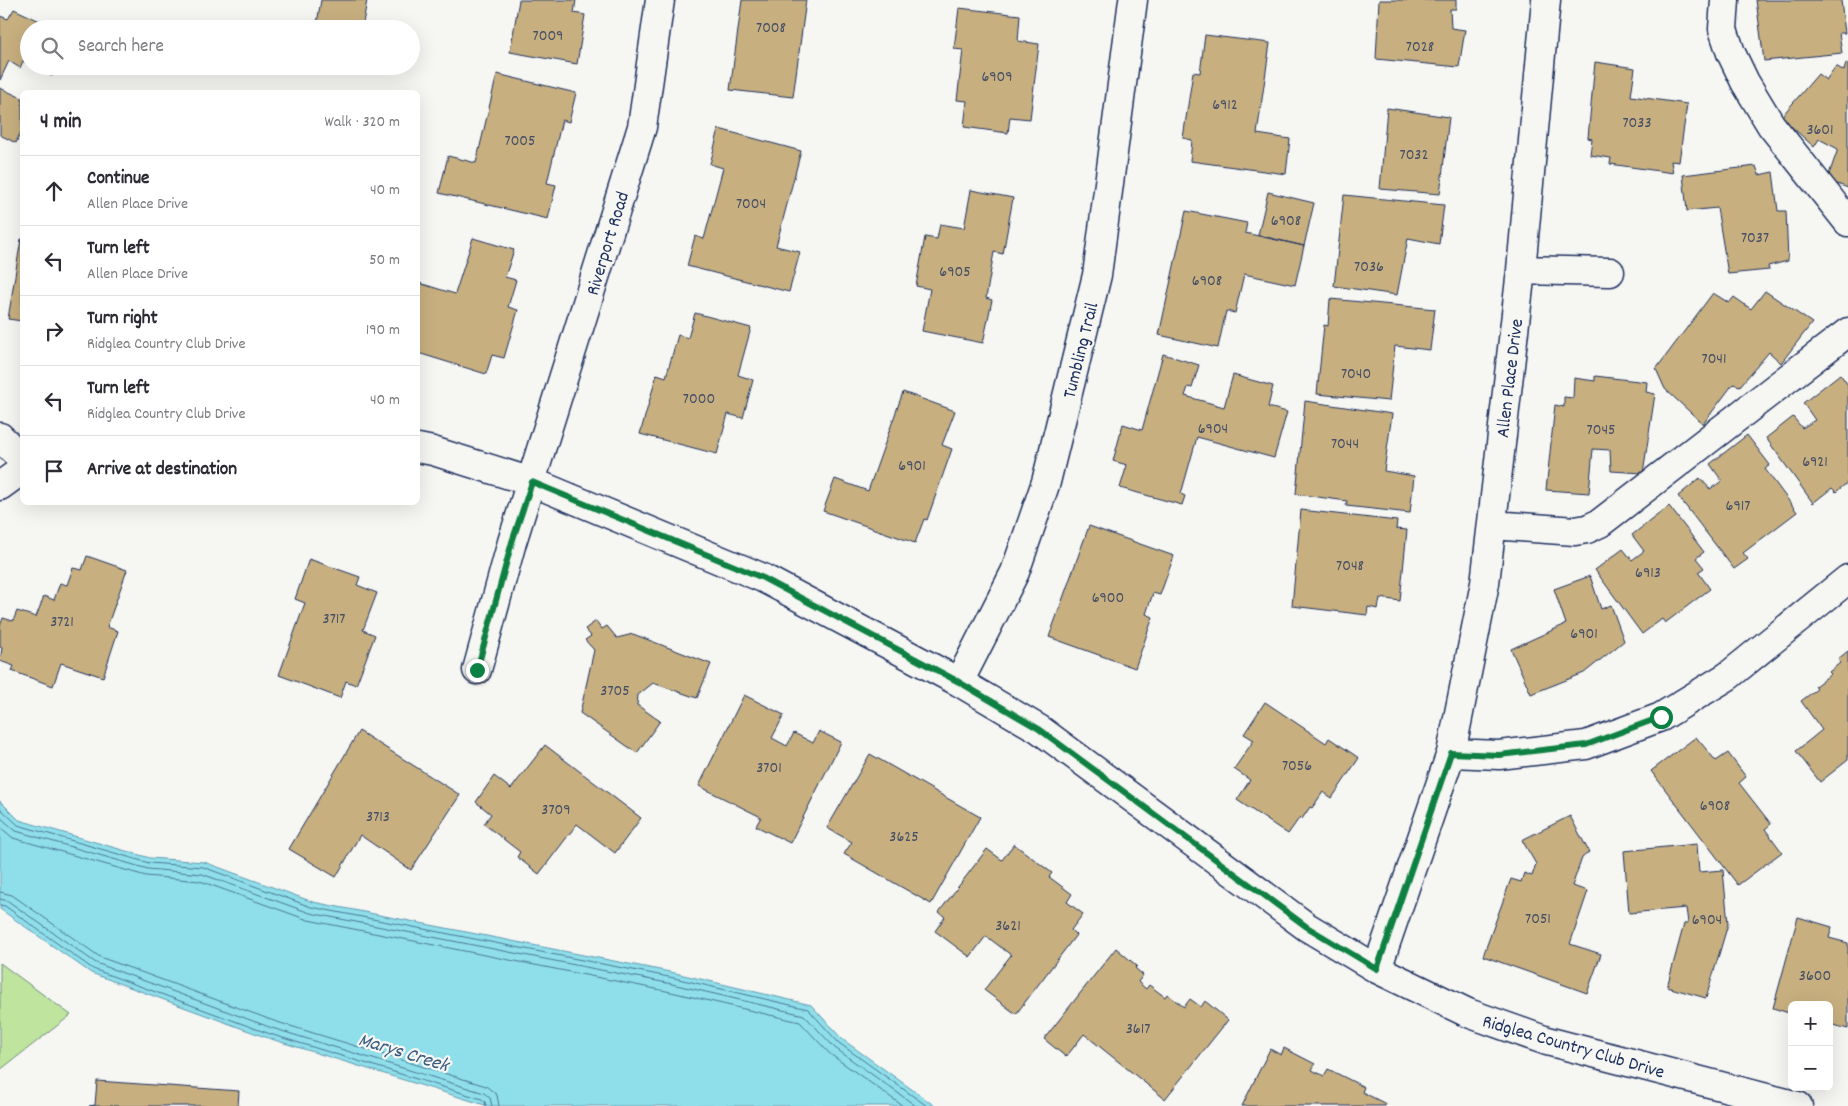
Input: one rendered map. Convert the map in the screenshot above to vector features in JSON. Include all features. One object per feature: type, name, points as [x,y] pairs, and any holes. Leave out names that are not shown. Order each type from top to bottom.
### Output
[{"type":"street","name":"Riverport Road","points":[[532,482],[642,127],[660,0]]},
{"type":"street","name":"Tumbling Trail","points":[[959,682],[1015,572],[1046,482],[1097,275],[1133,0]]},
{"type":"street","name":"Allen Place Drive","points":[[1377,969],[1451,753],[1485,583],[1521,270],[1546,0]]},
{"type":"street","points":[[1725,0],[1723,29],[1744,82],[1771,125],[1848,222]]},
{"type":"street","points":[[1521,270],[1610,272]]},
{"type":"street","points":[[1492,525],[1575,531],[1587,529],[1600,523],[1848,332]]},
{"type":"street","points":[[0,437],[20,457]]},
{"type":"street","name":"Ridglea Country Club Drive","points":[[420,448],[532,482],[763,578],[959,682],[1039,729],[1307,927],[1377,969],[1468,1013],[1547,1041],[1798,1106]]},
{"type":"street","points":[[0,486],[20,471]]},
{"type":"street","points":[[477,670],[512,542],[532,482]]},
{"type":"street","points":[[1451,753],[1499,755],[1586,745],[1661,717],[1728,676],[1848,579]]},
{"type":"green space","points":[[0,963],[71,1015],[0,1070]]},
{"type":"water","name":"Marys Creek","points":[[0,801],[19,820],[150,858],[204,862],[313,902],[675,973],[811,1005],[842,1039],[935,1106],[488,1106],[268,1038],[91,973],[0,909]]},
{"type":"building","points":[[321,0],[367,0],[364,20],[318,20]]},
{"type":"building","points":[[519,0],[576,0],[574,13],[585,15],[577,64],[510,52]]},
{"type":"building","points":[[742,0],[806,0],[793,97],[730,90]]},
{"type":"building","points":[[1379,0],[1456,0],[1456,9],[1450,9],[1451,28],[1465,30],[1459,67],[1376,59]]},
{"type":"building","points":[[1756,0],[1841,0],[1845,33],[1839,33],[1842,53],[1764,61]]},
{"type":"building","points":[[959,8],[1020,15],[1018,41],[1039,44],[1030,119],[1010,117],[1008,133],[964,127],[967,101],[957,100],[963,50],[954,49]]},
{"type":"building","points":[[14,9],[38,20],[20,20],[20,68],[9,61],[0,80],[0,16],[8,19]]},
{"type":"building","points":[[1205,35],[1270,43],[1257,134],[1290,139],[1286,174],[1190,161],[1192,140],[1183,138],[1193,72],[1200,73]]},
{"type":"building","points":[[1595,62],[1635,68],[1631,96],[1687,104],[1679,162],[1671,161],[1673,173],[1610,164],[1611,158],[1590,155],[1592,139],[1588,138]]},
{"type":"building","points":[[1846,63],[1848,64],[1848,188],[1827,180],[1838,149],[1819,139],[1814,147],[1781,117],[1818,74],[1826,80],[1836,66],[1844,71]]},
{"type":"building","points":[[497,74],[576,93],[569,122],[562,120],[547,183],[556,185],[548,219],[439,193],[448,156],[476,163]]},
{"type":"building","points":[[0,88],[20,97],[20,134],[16,143],[0,135]]},
{"type":"building","points":[[1387,108],[1449,117],[1440,194],[1380,189]]},
{"type":"building","points":[[719,129],[801,151],[776,246],[800,252],[789,292],[687,266],[695,236],[704,239],[723,168],[710,164]]},
{"type":"building","points":[[1756,166],[1759,175],[1773,172],[1778,211],[1786,211],[1788,261],[1768,266],[1769,270],[1728,274],[1717,208],[1687,211],[1683,175]]},
{"type":"building","points":[[971,190],[1013,198],[1003,254],[994,252],[986,298],[992,300],[983,343],[922,331],[930,289],[916,286],[925,237],[937,239],[940,224],[964,228]]},
{"type":"building","points":[[1268,192],[1314,203],[1304,246],[1258,235]]},
{"type":"building","points":[[1344,195],[1444,205],[1439,244],[1408,238],[1397,295],[1334,286]]},
{"type":"building","points":[[1186,211],[1247,223],[1245,233],[1304,246],[1295,285],[1244,274],[1235,313],[1226,311],[1218,348],[1159,335]]},
{"type":"building","points":[[473,238],[514,250],[505,277],[516,280],[508,307],[518,310],[504,358],[492,355],[486,374],[420,354],[420,283],[455,294]]},
{"type":"building","points":[[20,245],[20,321],[8,319]]},
{"type":"building","points":[[1765,291],[1812,323],[1781,363],[1769,352],[1740,386],[1733,384],[1703,424],[1665,389],[1656,369],[1713,293],[1729,303],[1734,297],[1751,309]]},
{"type":"building","points":[[1330,299],[1435,309],[1430,350],[1395,346],[1389,401],[1317,394],[1324,325],[1328,326]]},
{"type":"building","points":[[695,313],[751,328],[738,375],[753,380],[743,418],[728,414],[717,454],[640,434],[657,374],[666,377],[678,335],[688,338]]},
{"type":"building","points":[[1163,354],[1199,365],[1192,388],[1188,387],[1185,396],[1224,407],[1233,375],[1273,386],[1268,407],[1287,412],[1274,458],[1197,437],[1181,494],[1185,496],[1182,505],[1120,488],[1127,465],[1113,461],[1123,424],[1142,430]]},
{"type":"building","points":[[1840,374],[1848,385],[1848,482],[1836,492],[1832,488],[1813,503],[1766,438],[1793,417],[1802,428],[1815,420],[1803,403]]},
{"type":"building","points":[[1595,376],[1647,382],[1646,392],[1655,394],[1643,473],[1611,471],[1610,450],[1593,449],[1589,493],[1546,490],[1555,405],[1564,407],[1564,397],[1573,398],[1574,378],[1595,381]]},
{"type":"building","points":[[903,392],[955,411],[942,445],[952,449],[927,520],[924,519],[915,543],[823,511],[835,479],[868,491]]},
{"type":"building","points":[[1305,401],[1392,414],[1384,471],[1414,476],[1410,513],[1346,506],[1347,501],[1296,494]]},
{"type":"building","points":[[1747,435],[1770,465],[1765,469],[1797,512],[1743,553],[1748,559],[1734,569],[1678,496],[1700,478],[1710,489],[1722,481],[1710,464]]},
{"type":"building","points":[[1669,506],[1704,552],[1696,558],[1704,568],[1698,572],[1710,589],[1665,623],[1662,619],[1642,634],[1595,570],[1623,549],[1632,560],[1644,551],[1632,535]]},
{"type":"building","points":[[1301,510],[1397,521],[1396,529],[1407,530],[1400,601],[1380,598],[1378,609],[1368,607],[1367,615],[1292,606]]},
{"type":"building","points":[[1089,526],[1174,556],[1160,595],[1153,593],[1146,614],[1153,617],[1135,668],[1049,637]]},
{"type":"building","points":[[87,556],[127,570],[107,627],[118,631],[103,677],[61,663],[53,686],[12,671],[14,666],[0,661],[2,648],[0,647],[0,626],[3,618],[13,621],[17,611],[36,617],[44,596],[54,600],[60,583],[67,585],[73,568],[82,570]]},
{"type":"building","points":[[309,559],[360,577],[357,585],[377,593],[363,630],[375,635],[356,685],[346,681],[340,698],[279,675],[305,603],[295,599]]},
{"type":"building","points":[[1590,576],[1601,609],[1611,605],[1624,641],[1584,673],[1531,694],[1511,649],[1566,624],[1554,589]]},
{"type":"building","points":[[596,621],[602,629],[607,626],[617,638],[633,634],[711,664],[697,698],[653,683],[638,695],[637,705],[660,721],[637,753],[580,713],[594,650],[585,640],[591,636],[585,629]]},
{"type":"building","points":[[1848,651],[1848,760],[1820,782],[1796,751],[1822,730],[1801,701],[1817,689],[1815,686],[1831,674],[1829,672],[1840,663],[1838,659]]},
{"type":"building","points":[[744,695],[784,715],[772,738],[787,746],[794,733],[813,743],[819,731],[841,742],[790,843],[756,826],[761,817],[699,786]]},
{"type":"building","points":[[1265,702],[1326,743],[1329,738],[1359,758],[1332,798],[1323,792],[1312,808],[1310,807],[1302,819],[1300,817],[1288,834],[1237,800],[1250,780],[1234,769],[1254,740],[1244,734]]},
{"type":"building","points":[[359,731],[460,795],[411,870],[360,835],[336,877],[289,849]]},
{"type":"building","points":[[1696,737],[1716,761],[1728,753],[1746,777],[1739,783],[1771,824],[1765,829],[1782,852],[1738,885],[1651,771]]},
{"type":"building","points":[[545,745],[641,818],[615,853],[577,824],[539,874],[517,857],[520,852],[484,824],[491,814],[476,802],[494,776],[511,789]]},
{"type":"building","points":[[870,754],[980,817],[931,904],[844,854],[852,842],[827,828]]},
{"type":"building","points":[[1570,816],[1589,852],[1582,858],[1572,886],[1588,891],[1570,944],[1601,954],[1587,993],[1483,956],[1511,879],[1521,882],[1524,873],[1532,876],[1536,864],[1522,840]]},
{"type":"building","points":[[1014,844],[1052,873],[1049,877],[1072,894],[1067,902],[1083,914],[1071,930],[1076,935],[1016,1014],[984,990],[1011,955],[986,936],[970,957],[935,931],[945,917],[939,912],[987,849],[1002,860]]},
{"type":"building","points":[[1697,844],[1699,872],[1723,870],[1728,924],[1706,998],[1667,987],[1684,924],[1688,923],[1686,908],[1629,913],[1624,851]]},
{"type":"building","points":[[1798,917],[1832,927],[1829,938],[1848,943],[1848,1029],[1833,1025],[1833,1001],[1788,1001],[1788,1013],[1773,1008]]},
{"type":"building","points":[[1116,948],[1137,966],[1135,968],[1143,975],[1138,982],[1146,989],[1149,985],[1165,997],[1167,994],[1184,1007],[1190,999],[1201,1007],[1205,1001],[1228,1020],[1165,1099],[1084,1034],[1066,1057],[1044,1039]]},
{"type":"building","points":[[1284,1048],[1315,1064],[1312,1070],[1324,1076],[1328,1069],[1364,1087],[1362,1092],[1386,1104],[1385,1106],[1242,1106],[1270,1049],[1281,1055]]},
{"type":"building","points":[[97,1081],[239,1091],[238,1106],[89,1106],[95,1105]]},
{"type":"route","points":[[477,670],[512,542],[532,482],[763,578],[959,682],[1039,729],[1307,927],[1377,969],[1451,753],[1499,755],[1586,745],[1661,717]]}]
